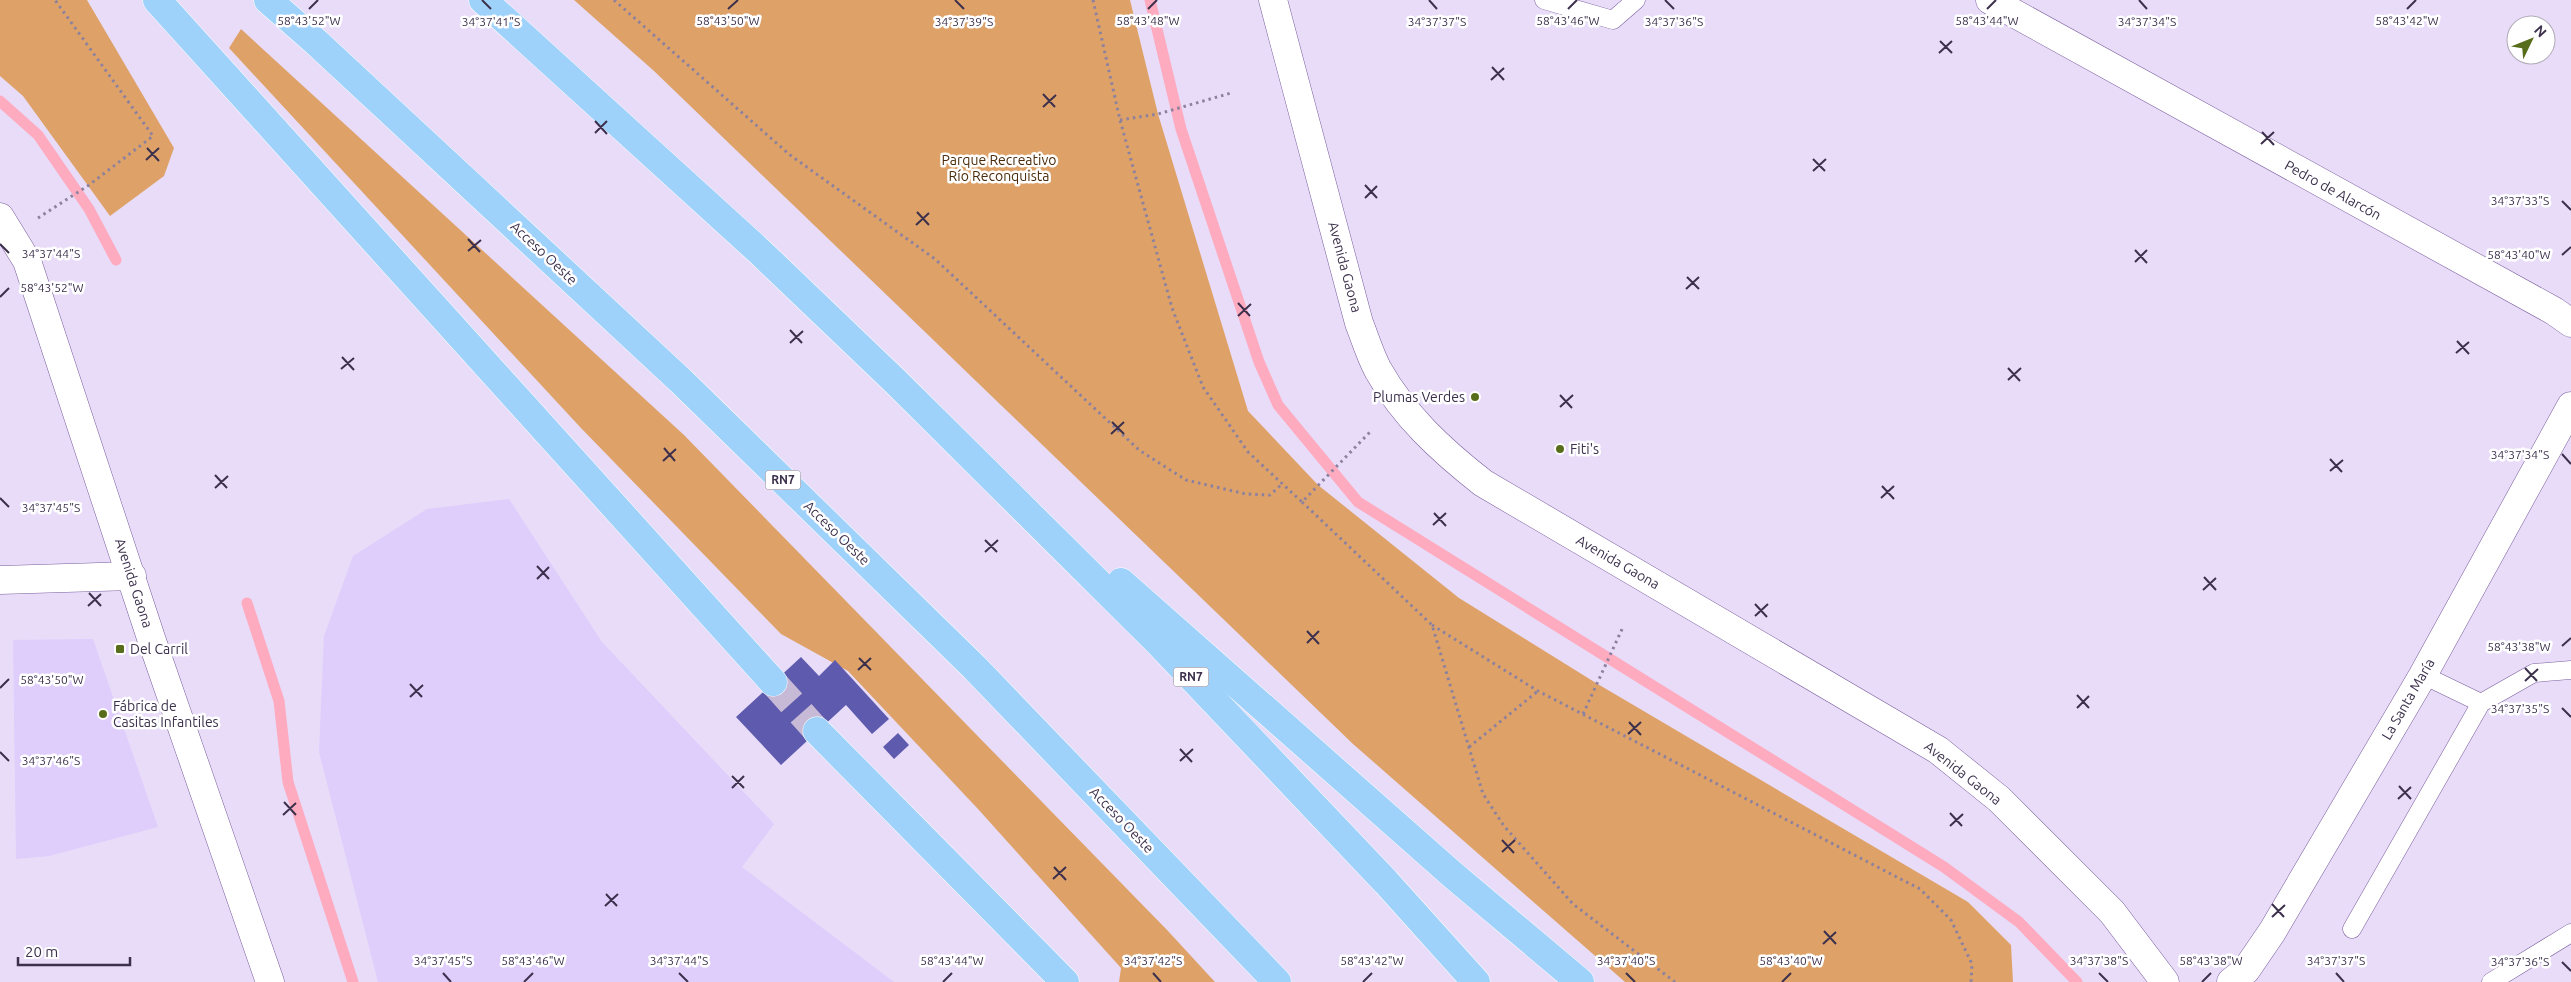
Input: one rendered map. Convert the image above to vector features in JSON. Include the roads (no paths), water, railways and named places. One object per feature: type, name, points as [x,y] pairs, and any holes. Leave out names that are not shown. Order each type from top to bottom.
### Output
[{"type":"highway","points":[[157,0],[773,682]]},
{"type":"highway","name":"Acceso Oeste","points":[[268,0],[316,42],[681,381],[974,667],[1277,982]]},
{"type":"highway","name":"RN7","points":[[483,0],[759,251],[896,382],[1160,644],[1386,882],[1476,982]]},
{"type":"highway","points":[[896,382],[1454,876],[1580,982]]},
{"type":"highway","points":[[818,731],[1065,982]]},
{"type":"street","name":"Avenida Gaona","points":[[1273,0],[1359,323],[1377,368],[1399,402],[1423,432],[1483,483],[1938,750],[1999,799],[2112,912],[2165,982]]},
{"type":"street","name":"Pedro de Alarcón","points":[[2003,4],[2554,311],[2571,323]]},
{"type":"street","name":"Avenida Gaona","points":[[0,217],[27,261],[132,576],[154,648],[270,982]]},
{"type":"street","name":"La Santa María","points":[[2231,982],[2246,970],[2272,932],[2423,675],[2571,406]]},
{"type":"street","points":[[0,580],[132,576]]},
{"type":"lane","points":[[1544,0],[1613,20],[1636,0]]},
{"type":"lane","points":[[2352,929],[2481,703],[2534,673],[2571,670]]},
{"type":"lane","points":[[2423,675],[2481,703]]},
{"type":"lane","points":[[2491,982],[2571,933]]},
{"type":"waterway","points":[[1150,0],[1181,129],[1259,362],[1278,405],[1358,502],[1944,867],[2019,922],[2077,982]]},
{"type":"waterway","points":[[0,101],[38,135],[89,209],[116,260]]},
{"type":"waterway","points":[[247,603],[279,701],[288,782],[353,982]]},
{"type":"tunnel","points":[[773,682],[817,731]]},
{"type":"place","name":"Plumas Verdes","points":[[1475,397]]},
{"type":"place","name":"Fiti's","points":[[1560,449]]},
{"type":"place","name":"Del Carril","points":[[120,649]]},
{"type":"place","name":"Fábrica de Casitas Infantiles","points":[[103,714]]},
{"type":"park label","name":"Parque Recreativo Río Reconquista","points":[[999,168]]}]
